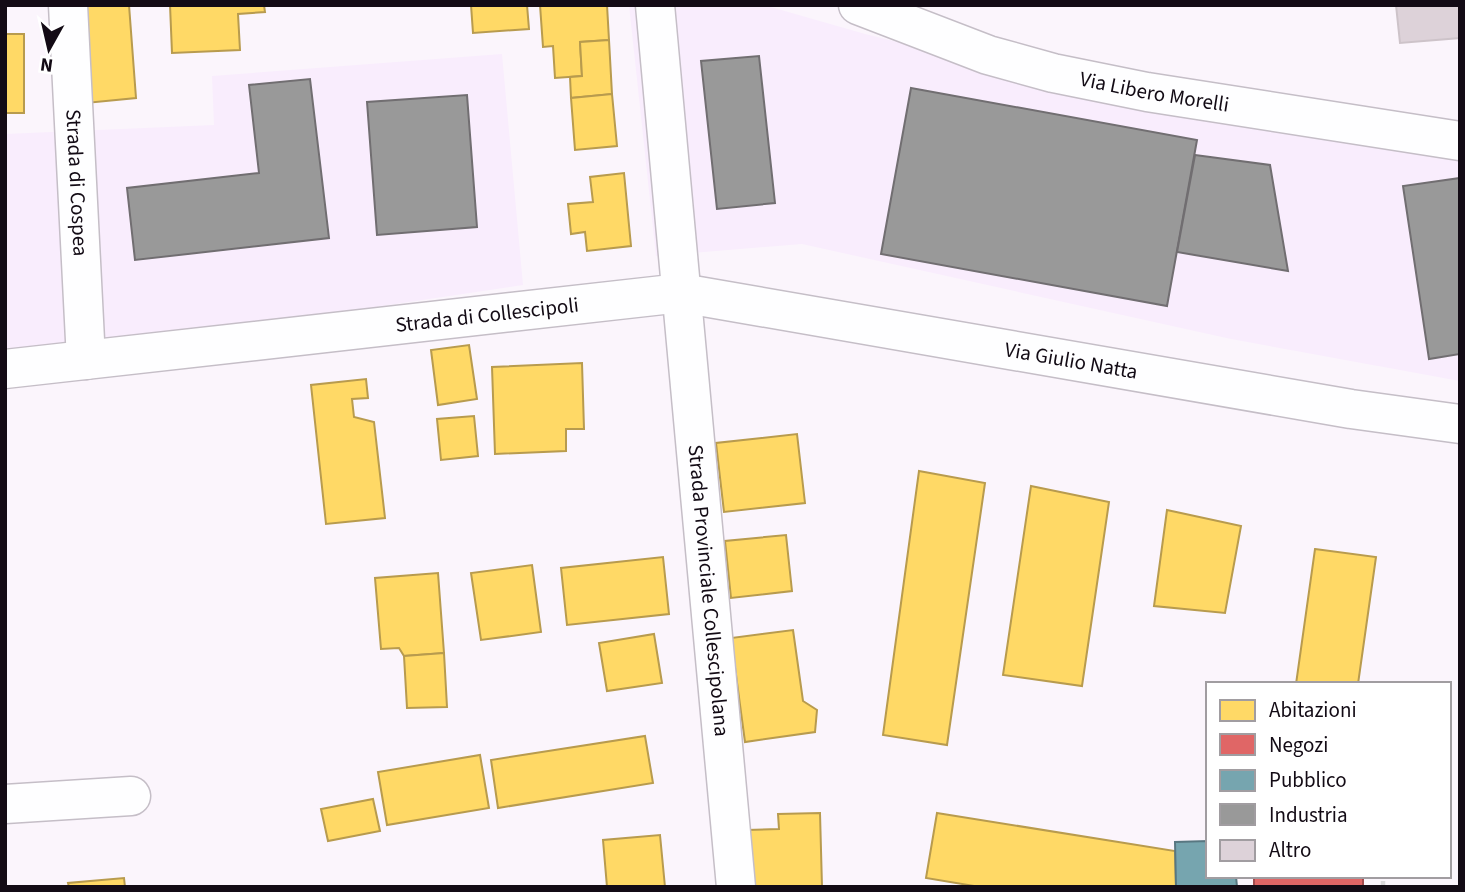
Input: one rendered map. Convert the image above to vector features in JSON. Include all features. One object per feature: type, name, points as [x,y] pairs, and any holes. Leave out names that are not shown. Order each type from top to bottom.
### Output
[{"type":"street","name":"Strada di Cospea","points":[[68,5],[86,360]]},
{"type":"street","points":[[655,5],[681,293]]},
{"type":"street","name":"Via Libero Morelli","points":[[858,5],[988,55],[1053,73],[1147,92],[1460,141]]},
{"type":"street","name":"Strada di Collescipoli","points":[[5,369],[681,293]]},
{"type":"street","name":"Via Giulio Natta","points":[[681,293],[1351,409],[1460,424]]},
{"type":"street","name":"Strada Provinciale Collescipolana","points":[[681,293],[736,887]]},
{"type":"street","points":[[5,804],[131,796]]},
{"type":"shaded area","points":[[629,5],[764,5],[865,34],[1211,119],[1460,159],[1460,381],[1231,339],[802,244],[656,256]]},
{"type":"shaded area","points":[[502,54],[523,285],[5,362],[5,134],[214,125],[212,76]]},
{"type":"building: Abitazioni","points":[[78,5],[129,5],[136,98],[86,103]]},
{"type":"building: Abitazioni","points":[[170,5],[264,5],[265,12],[238,14],[240,50],[172,53]]},
{"type":"building: Abitazioni","points":[[471,5],[527,5],[529,29],[473,33]]},
{"type":"building: Abitazioni","points":[[540,5],[607,5],[609,40],[580,42],[582,76],[555,78],[553,46],[543,47]]},
{"type":"building: Abitazioni","points":[[5,34],[24,34],[24,113],[5,113]]},
{"type":"building: Abitazioni","points":[[609,40],[612,94],[571,98],[570,77],[582,76],[580,42]]},
{"type":"building: Abitazioni","points":[[612,94],[617,146],[575,150],[571,98]]},
{"type":"building: Abitazioni","points":[[624,173],[631,246],[587,251],[585,232],[571,234],[568,204],[593,202],[590,177]]},
{"type":"building: Abitazioni","points":[[469,345],[477,399],[438,405],[431,350]]},
{"type":"building: Abitazioni","points":[[582,363],[584,429],[566,429],[566,451],[495,454],[492,367]]},
{"type":"building: Abitazioni","points":[[366,379],[368,398],[352,399],[354,417],[374,422],[385,518],[326,524],[311,385]]},
{"type":"building: Abitazioni","points":[[474,416],[478,456],[441,460],[437,419]]},
{"type":"building: Abitazioni","points":[[797,434],[805,503],[724,512],[716,443]]},
{"type":"building: Abitazioni","points":[[919,471],[985,483],[947,745],[883,735]]},
{"type":"building: Abitazioni","points":[[1031,486],[1109,502],[1082,686],[1003,675]]},
{"type":"building: Abitazioni","points":[[1167,510],[1241,526],[1225,613],[1154,606]]},
{"type":"building: Abitazioni","points":[[786,535],[792,591],[731,598],[725,541]]},
{"type":"building: Abitazioni","points":[[1315,549],[1376,557],[1358,682],[1296,682]]},
{"type":"building: Abitazioni","points":[[663,557],[669,614],[567,625],[561,568]]},
{"type":"building: Abitazioni","points":[[532,565],[541,632],[481,640],[471,573]]},
{"type":"building: Abitazioni","points":[[438,573],[444,653],[404,656],[399,648],[381,649],[375,578]]},
{"type":"building: Abitazioni","points":[[793,630],[803,701],[817,710],[815,732],[745,742],[731,638]]},
{"type":"building: Abitazioni","points":[[654,634],[662,683],[607,691],[599,643]]},
{"type":"building: Abitazioni","points":[[444,653],[447,707],[407,708],[404,656]]},
{"type":"building: Abitazioni","points":[[645,736],[653,783],[498,808],[491,760]]},
{"type":"building: Abitazioni","points":[[480,755],[489,808],[387,825],[378,772]]},
{"type":"building: Abitazioni","points":[[373,799],[380,831],[328,841],[321,809]]},
{"type":"building: Abitazioni","points":[[820,813],[822,887],[749,887],[747,830],[779,829],[778,814]]},
{"type":"building: Abitazioni","points":[[937,813],[1175,851],[1176,887],[980,887],[926,878]]},
{"type":"building: Abitazioni","points":[[660,835],[665,887],[607,887],[603,840]]},
{"type":"building: Abitazioni","points":[[124,878],[125,887],[69,887],[68,883]]},
{"type":"building: Negozi","points":[[1254,878],[1363,878],[1363,887],[1254,887]]},
{"type":"building: Pubblico","points":[[1206,841],[1206,878],[1236,878],[1237,887],[1176,887],[1175,842]]},
{"type":"building: Industria","points":[[759,56],[775,203],[717,209],[701,61]]},
{"type":"building: Industria","points":[[310,79],[329,238],[135,260],[127,188],[259,173],[249,85]]},
{"type":"building: Industria","points":[[911,88],[1197,140],[1167,306],[881,254]]},
{"type":"building: Industria","points":[[467,95],[477,227],[377,235],[367,102]]},
{"type":"building: Industria","points":[[1195,155],[1270,165],[1288,271],[1177,252]]},
{"type":"building: Industria","points":[[1460,178],[1460,354],[1429,359],[1403,186]]},
{"type":"building: Altro","points":[[1396,5],[1460,5],[1460,38],[1400,43]]}]
